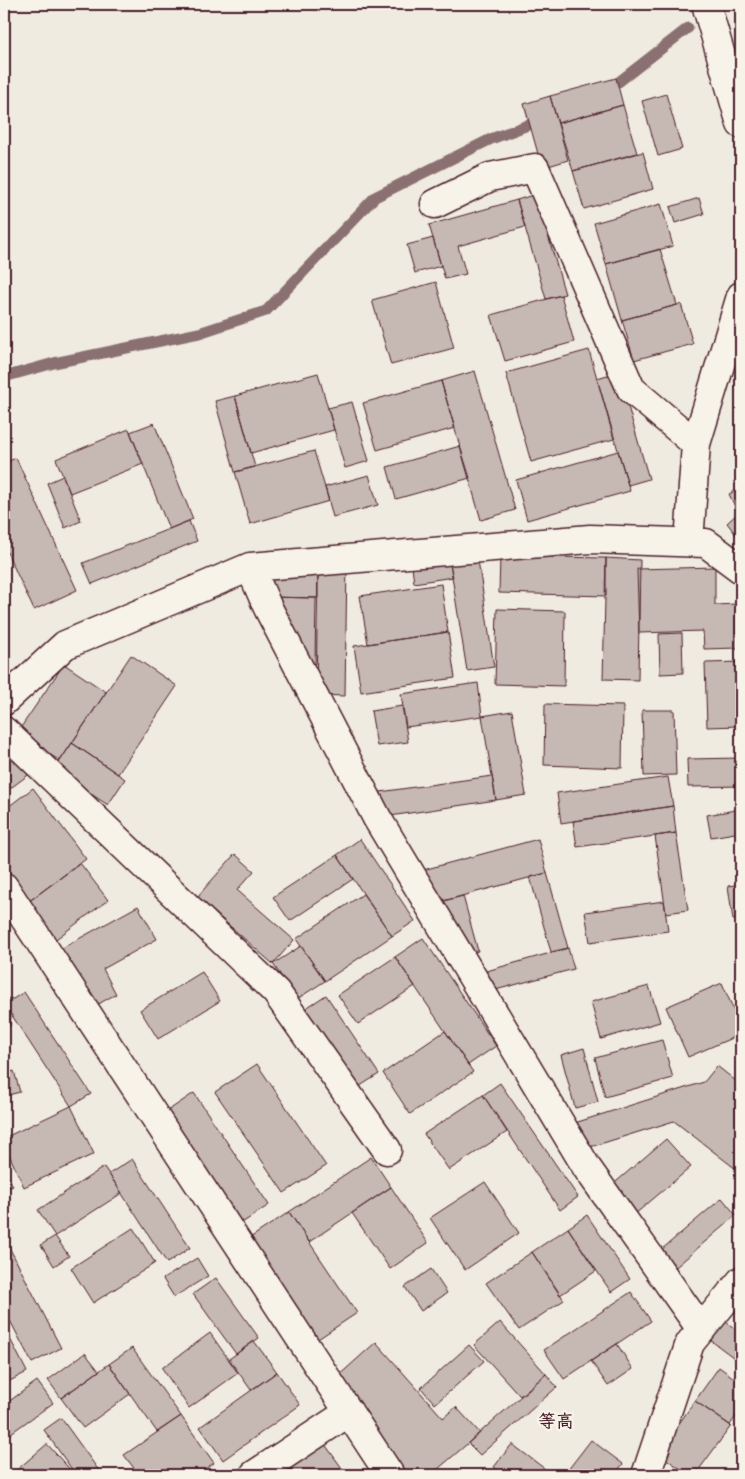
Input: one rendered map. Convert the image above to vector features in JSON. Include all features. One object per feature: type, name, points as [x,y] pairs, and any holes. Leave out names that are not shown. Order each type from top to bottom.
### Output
[{"type":"street","points":[[706,4],[741,124]]},
{"type":"street","points":[[435,204],[490,177],[534,168],[631,389],[696,444]]},
{"type":"street","points":[[688,542],[696,444],[741,296]]},
{"type":"street","points":[[4,701],[65,645],[250,567],[590,539],[706,543],[741,569]]},
{"type":"street","points":[[250,567],[268,608],[377,818],[587,1168],[701,1330]]},
{"type":"street","points":[[4,731],[276,992],[387,1150]]},
{"type":"street","points":[[4,887],[390,1475]]},
{"type":"street","points":[[646,1475],[690,1343],[741,1281]]},
{"type":"street","points":[[254,1475],[348,1412]]},
{"type":"building","points":[[616,78],[623,105],[558,123],[550,96]]},
{"type":"building","points":[[666,94],[682,149],[658,156],[642,101]]},
{"type":"building","points":[[550,96],[568,160],[542,168],[524,104]]},
{"type":"building","points":[[623,105],[637,153],[573,171],[558,123]]},
{"type":"building","points":[[643,152],[653,189],[584,209],[573,171]]},
{"type":"building","points":[[536,194],[565,294],[546,299],[517,200]]},
{"type":"building","points":[[699,198],[704,214],[675,223],[670,207]]},
{"type":"building","points":[[517,200],[525,227],[458,246],[466,274],[445,279],[429,225]]},
{"type":"building","points":[[661,204],[673,246],[606,264],[594,223]]},
{"type":"building","points":[[433,238],[441,266],[415,273],[407,245]]},
{"type":"building","points":[[660,249],[677,305],[622,320],[606,264]]},
{"type":"building","points":[[436,282],[454,348],[391,365],[372,300]]},
{"type":"building","points":[[561,295],[574,342],[505,361],[491,315]]},
{"type":"building","points":[[681,304],[693,344],[634,360],[622,320]]},
{"type":"building","points":[[741,337],[741,378],[725,344]]},
{"type":"building","points":[[589,350],[614,439],[531,462],[506,373]]},
{"type":"building","points":[[475,371],[515,510],[481,520],[441,381]]},
{"type":"building","points":[[618,372],[649,479],[628,485],[597,378]]},
{"type":"building","points":[[318,373],[334,430],[251,453],[235,396]]},
{"type":"building","points":[[441,381],[455,428],[377,450],[363,403]]},
{"type":"building","points":[[235,396],[255,467],[235,472],[215,401]]},
{"type":"building","points":[[352,402],[369,461],[345,468],[328,408]]},
{"type":"building","points":[[154,423],[193,519],[169,529],[130,432]]},
{"type":"building","points":[[129,429],[143,464],[70,493],[56,459]]},
{"type":"building","points":[[460,446],[470,478],[396,499],[387,467]]},
{"type":"building","points":[[314,451],[329,501],[250,524],[235,472]]},
{"type":"building","points":[[618,451],[630,491],[527,520],[516,480]]},
{"type":"building","points":[[16,458],[77,590],[34,610],[4,546],[4,463]]},
{"type":"building","points":[[369,475],[378,505],[333,517],[325,487]]},
{"type":"building","points":[[63,476],[81,521],[65,528],[47,483]]},
{"type":"building","points":[[741,488],[741,541],[727,523],[738,513],[729,494]]},
{"type":"building","points":[[189,521],[197,541],[92,584],[83,563]]},
{"type":"building","points":[[500,556],[606,558],[606,596],[499,593]]},
{"type":"building","points":[[411,558],[450,564],[453,577],[414,583]]},
{"type":"building","points":[[606,558],[640,560],[638,680],[603,679]]},
{"type":"building","points":[[478,560],[494,667],[467,671],[450,564]]},
{"type":"building","points":[[267,562],[318,563],[318,598],[267,597]]},
{"type":"building","points":[[318,563],[347,563],[345,696],[316,695]]},
{"type":"building","points":[[715,567],[715,605],[737,604],[738,648],[704,649],[703,631],[639,633],[637,569]]},
{"type":"building","points":[[441,584],[448,632],[368,644],[360,596]]},
{"type":"building","points":[[267,597],[316,598],[315,664],[292,663]]},
{"type":"building","points":[[497,609],[565,611],[564,686],[495,684]]},
{"type":"building","points":[[448,632],[455,678],[361,692],[354,646]]},
{"type":"building","points":[[682,633],[683,673],[660,674],[659,634]]},
{"type":"building","points":[[131,655],[177,686],[118,774],[72,743]]},
{"type":"building","points":[[741,662],[741,773],[740,726],[707,727],[705,663]]},
{"type":"building","points":[[64,664],[106,692],[60,761],[17,733]]},
{"type":"building","points":[[478,683],[482,716],[406,727],[401,694]]},
{"type":"building","points":[[545,704],[623,706],[622,768],[544,765]]},
{"type":"building","points":[[402,706],[408,742],[377,746],[371,711]]},
{"type":"building","points":[[642,710],[674,710],[676,775],[644,776]]},
{"type":"building","points":[[512,711],[526,795],[496,800],[482,716]]},
{"type":"building","points":[[4,740],[39,767],[4,793]]},
{"type":"building","points":[[72,743],[125,779],[108,805],[54,770]]},
{"type":"building","points":[[741,758],[741,786],[688,787],[687,759]]},
{"type":"building","points":[[492,776],[496,800],[377,818],[373,793]]},
{"type":"building","points":[[668,777],[673,806],[561,823],[557,793]]},
{"type":"building","points":[[33,788],[86,859],[24,905],[4,878],[4,810]]},
{"type":"building","points":[[673,806],[676,833],[577,847],[573,821]]},
{"type":"building","points":[[741,809],[741,832],[711,837],[707,815]]},
{"type":"building","points":[[676,833],[688,910],[666,913],[655,836]]},
{"type":"building","points":[[360,839],[415,921],[392,936],[337,855]]},
{"type":"building","points":[[538,839],[547,873],[432,904],[423,870]]},
{"type":"building","points":[[235,854],[254,871],[237,890],[294,940],[273,964],[197,897]]},
{"type":"building","points":[[337,855],[353,879],[290,921],[273,897]]},
{"type":"building","points":[[80,863],[108,900],[52,942],[24,905]]},
{"type":"building","points":[[547,873],[568,948],[551,952],[530,877]]},
{"type":"building","points":[[741,884],[741,919],[733,920],[728,886]]},
{"type":"building","points":[[363,894],[392,936],[325,981],[296,939]]},
{"type":"building","points":[[463,896],[478,951],[448,960],[432,904]]},
{"type":"building","points":[[664,901],[668,931],[590,942],[585,912]]},
{"type":"building","points":[[138,906],[157,939],[103,969],[116,994],[88,1010],[55,952]]},
{"type":"building","points":[[423,938],[496,1046],[468,1065],[395,957]]},
{"type":"building","points":[[301,946],[325,981],[297,999],[273,964]]},
{"type":"building","points":[[568,948],[574,969],[488,992],[483,972]]},
{"type":"building","points":[[395,957],[415,986],[358,1024],[338,995]]},
{"type":"building","points":[[202,972],[220,1001],[158,1039],[140,1010]]},
{"type":"building","points":[[722,983],[741,1027],[741,1034],[688,1057],[666,1007]]},
{"type":"building","points":[[649,986],[660,1022],[601,1039],[591,1002]]},
{"type":"building","points":[[24,992],[91,1094],[71,1106],[11,1014],[10,1026],[4,1025],[4,998],[13,999]]},
{"type":"building","points":[[326,995],[379,1074],[357,1088],[303,1010]]},
{"type":"building","points":[[445,1031],[473,1072],[410,1114],[383,1073]]},
{"type":"building","points":[[662,1040],[673,1078],[605,1097],[595,1058]]},
{"type":"building","points":[[584,1048],[598,1102],[575,1108],[561,1055]]},
{"type":"building","points":[[257,1064],[326,1166],[284,1193],[215,1092]]},
{"type":"building","points":[[717,1066],[741,1085],[741,1173],[674,1121],[571,1153],[562,1127],[704,1082]]},
{"type":"building","points":[[14,1071],[20,1092],[4,1096],[4,1074]]},
{"type":"building","points":[[500,1083],[578,1197],[560,1210],[483,1095]]},
{"type":"building","points":[[194,1093],[269,1205],[239,1225],[163,1114]]},
{"type":"building","points":[[483,1095],[507,1132],[449,1170],[424,1134]]},
{"type":"building","points":[[71,1106],[94,1154],[24,1187],[4,1144],[4,1138]]},
{"type":"building","points":[[666,1139],[691,1167],[634,1215],[610,1187]]},
{"type":"building","points":[[371,1157],[391,1187],[309,1242],[289,1212]]},
{"type":"building","points":[[132,1159],[190,1248],[167,1263],[109,1174]]},
{"type":"building","points":[[104,1167],[122,1193],[55,1236],[38,1210]]},
{"type":"building","points":[[4,1168],[13,1186],[4,1190]]},
{"type":"building","points":[[485,1182],[519,1233],[465,1270],[430,1218]]},
{"type":"building","points":[[391,1187],[428,1243],[390,1269],[352,1213]]},
{"type":"building","points":[[722,1198],[736,1215],[676,1267],[661,1250]]},
{"type":"building","points":[[289,1212],[357,1313],[315,1341],[247,1240]]},
{"type":"building","points":[[587,1215],[630,1279],[611,1292],[568,1228]]},
{"type":"building","points":[[133,1228],[155,1263],[93,1303],[71,1268]]},
{"type":"building","points":[[568,1228],[596,1271],[560,1295],[532,1252]]},
{"type":"building","points":[[55,1236],[69,1256],[54,1266],[41,1245]]},
{"type":"building","points":[[7,1243],[61,1348],[32,1363],[4,1309],[4,1245]]},
{"type":"building","points":[[532,1252],[564,1300],[519,1330],[486,1283]]},
{"type":"building","points":[[197,1258],[208,1276],[174,1297],[163,1279]]},
{"type":"building","points":[[431,1269],[447,1293],[421,1311],[405,1287]]},
{"type":"building","points":[[216,1278],[259,1338],[236,1354],[193,1294]]},
{"type":"building","points":[[631,1292],[651,1321],[564,1379],[544,1350]]},
{"type":"building","points":[[712,1312],[741,1333],[741,1363],[698,1331]]},
{"type":"building","points":[[500,1322],[546,1374],[520,1396],[474,1345]]},
{"type":"building","points":[[4,1327],[27,1372],[4,1384]]},
{"type":"building","points":[[210,1333],[238,1373],[189,1408],[162,1368]]},
{"type":"building","points":[[254,1341],[277,1372],[251,1390],[229,1359]]},
{"type":"building","points":[[376,1342],[443,1418],[456,1407],[480,1433],[431,1475],[405,1475],[393,1463],[336,1378]]},
{"type":"building","points":[[617,1344],[633,1369],[608,1386],[591,1361]]},
{"type":"building","points":[[469,1345],[484,1361],[435,1404],[421,1388]]},
{"type":"building","points":[[132,1348],[181,1416],[157,1432],[109,1364]]},
{"type":"building","points":[[85,1353],[99,1371],[61,1398],[48,1380]]},
{"type":"building","points":[[109,1364],[130,1394],[83,1428],[61,1398]]},
{"type":"building","points":[[719,1367],[741,1383],[741,1409],[730,1425],[695,1401]]},
{"type":"building","points":[[277,1372],[300,1405],[223,1460],[200,1427]]},
{"type":"building","points":[[546,1374],[557,1387],[480,1455],[468,1443]]},
{"type":"building","points":[[37,1381],[53,1403],[4,1438],[4,1405]]},
{"type":"building","points":[[695,1401],[731,1426],[695,1475],[689,1475],[658,1453]]},
{"type":"building","points":[[181,1416],[214,1463],[196,1475],[139,1475],[124,1455]]},
{"type":"building","points":[[61,1418],[102,1475],[76,1475],[44,1430]]},
{"type":"building","points":[[311,1425],[347,1475],[240,1475]]},
{"type":"building","points":[[591,1440],[623,1464],[614,1475],[564,1475]]},
{"type":"building","points":[[47,1444],[75,1475],[11,1475]]},
{"type":"building","points":[[512,1444],[553,1475],[504,1475],[494,1467]]},
{"type":"waterway","points":[[607,91],[688,28]]},
{"type":"waterway","points":[[4,377],[54,363],[199,333],[266,311],[375,197],[491,139],[570,109]]},
{"type":"district","name":"等高","points":[[556,1421]]}]
